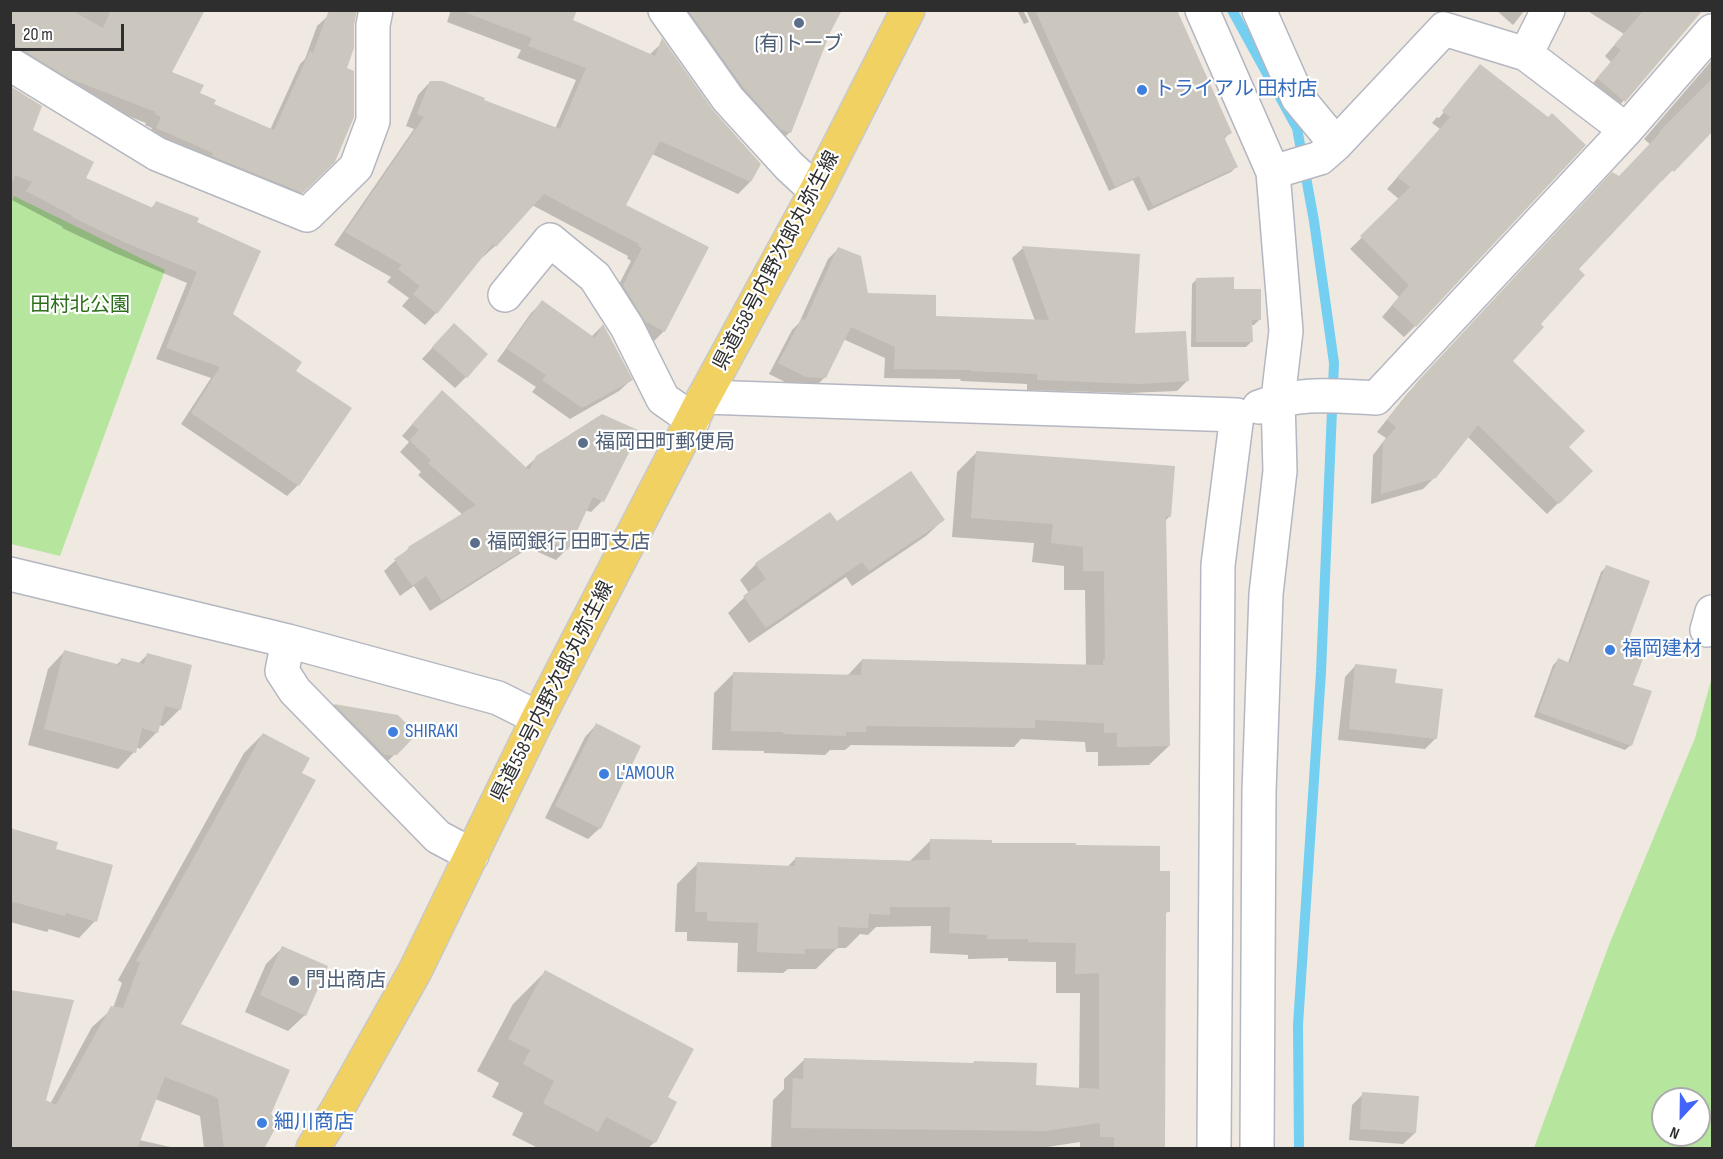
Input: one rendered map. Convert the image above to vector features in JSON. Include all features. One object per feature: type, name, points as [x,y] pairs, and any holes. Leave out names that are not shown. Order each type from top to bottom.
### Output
[{"type":"main road","name":"県道558号内野次郎丸弥生線","points":[[313,1149],[415,971],[538,718],[698,408],[816,191],[908,10]]},
{"type":"street","points":[[10,64],[158,154],[308,215],[356,167],[373,121],[373,25],[376,10]]},
{"type":"street","points":[[665,10],[728,99],[789,166],[816,191]]},
{"type":"street","points":[[1202,10],[1273,172],[1286,331],[1278,399],[1280,471],[1266,594],[1259,791],[1257,1149]]},
{"type":"street","points":[[1259,10],[1298,98],[1328,151]]},
{"type":"street","points":[[1526,54],[1548,10]]},
{"type":"street","points":[[1273,172],[1328,151],[1443,29],[1526,54],[1626,130]]},
{"type":"street","points":[[505,295],[550,240],[595,277],[627,327],[663,399],[698,408],[1238,415],[1278,399],[1312,395],[1376,398],[1626,130],[1713,31]]},
{"type":"street","points":[[1214,1149],[1218,564],[1238,415]]},
{"type":"street","points":[[10,574],[288,641],[498,698],[538,718]]},
{"type":"street","points":[[288,641],[282,670],[295,691],[438,837],[472,855]]},
{"type":"green space","name":"田村北公園","points":[[14,196],[165,270],[60,556],[11,544],[10,206]]},
{"type":"green space","points":[[1712,677],[1712,1148],[1534,1148],[1609,945],[1695,738]]},
{"type":"building","points":[[10,10],[71,10],[103,28],[111,10],[205,10],[172,72],[204,85],[200,93],[216,100],[214,104],[274,130],[310,51],[313,53],[329,10],[357,10],[354,25],[354,48],[347,68],[354,71],[354,117],[335,162],[303,193],[212,156],[213,153],[156,128],[161,117],[155,114],[156,112],[68,78],[20,48],[10,45]]},
{"type":"building","points":[[467,10],[577,10],[573,20],[655,56],[662,38],[713,110],[761,164],[751,182],[660,141],[626,205],[709,247],[665,332],[645,321],[623,285],[642,248],[638,246],[639,244],[544,194],[496,247],[493,244],[437,314],[413,294],[420,286],[398,269],[402,265],[345,232],[424,117],[417,114],[430,81],[442,81],[560,129],[586,68],[528,46],[532,38],[467,13]]},
{"type":"building","points":[[688,10],[842,10],[830,33],[791,133],[780,129],[743,87]]},
{"type":"building","name":"トライアル 田村店","points":[[1035,10],[1177,10],[1232,133],[1224,137],[1238,167],[1153,206],[1139,176],[1115,187]]},
{"type":"building","points":[[1644,10],[1703,10],[1625,102],[1597,78],[1621,50],[1614,45]]},
{"type":"building","points":[[1480,64],[1548,117],[1552,113],[1586,145],[1416,327],[1392,305],[1409,285],[1360,236],[1410,187],[1397,177],[1450,117],[1442,111]]},
{"type":"building","points":[[1713,78],[1713,131],[1674,172],[1672,170],[1579,269],[1585,275],[1541,324],[1544,327],[1513,361],[1585,431],[1569,447],[1593,471],[1559,504],[1478,425],[1436,478],[1381,494],[1383,443],[1396,427],[1387,420],[1418,381],[1612,172],[1619,176]]},
{"type":"building","points":[[10,86],[42,106],[33,130],[94,162],[86,178],[153,208],[156,201],[199,218],[197,222],[261,251],[233,314],[302,362],[296,371],[352,408],[299,486],[191,413],[220,367],[166,348],[197,272],[126,243],[72,217],[26,191],[32,182],[15,175],[10,182]]},
{"type":"building","points":[[1022,246],[1140,254],[1135,333],[1186,331],[1189,381],[1139,384],[1037,380],[1037,374],[894,369],[895,347],[851,327],[826,378],[806,377],[778,363],[802,318],[805,320],[838,247],[861,256],[868,293],[936,295],[936,316],[1049,320]]},
{"type":"building","points":[[1234,277],[1234,289],[1261,289],[1261,320],[1252,320],[1253,342],[1196,342],[1196,278]]},
{"type":"building","points":[[542,300],[595,338],[603,324],[633,380],[582,408],[542,380],[546,375],[507,349]]},
{"type":"building","points":[[454,323],[488,354],[467,378],[432,347]]},
{"type":"building","points":[[442,390],[529,470],[536,456],[602,414],[640,431],[604,502],[593,497],[568,550],[542,538],[442,601],[426,576],[412,586],[394,559],[409,549],[408,547],[476,505],[428,463],[431,460],[409,440],[419,430],[412,424]]},
{"type":"building","points":[[976,451],[1175,466],[1171,517],[1166,516],[1170,746],[1117,747],[1117,733],[1104,733],[1104,723],[1035,720],[1035,728],[866,726],[866,732],[846,732],[846,736],[731,731],[733,672],[861,675],[862,659],[1103,665],[1103,660],[1105,660],[1104,571],[1083,571],[1083,547],[1051,543],[1053,524],[971,518]]},
{"type":"building","points":[[911,471],[945,520],[869,571],[862,562],[766,628],[743,596],[766,579],[755,563],[830,512],[837,521]]},
{"type":"building","name":"福岡建材","points":[[1606,565],[1650,581],[1630,636],[1649,643],[1633,685],[1652,691],[1632,746],[1538,712],[1558,658],[1570,663]]},
{"type":"building","points":[[64,650],[120,665],[121,658],[144,664],[147,653],[192,665],[181,710],[165,706],[158,733],[142,728],[136,753],[44,729]]},
{"type":"building","points":[[1355,664],[1397,669],[1395,683],[1443,689],[1437,739],[1349,729]]},
{"type":"building","points":[[334,704],[398,715],[417,734],[397,755],[385,755]]},
{"type":"building","points":[[596,723],[641,746],[601,829],[555,806]]},
{"type":"building","points":[[263,733],[310,758],[302,773],[316,780],[181,1024],[290,1070],[271,1114],[281,1118],[264,1149],[224,1149],[218,1098],[165,1077],[137,1149],[10,1149],[10,990],[74,1000],[46,1100],[56,1105],[111,1006],[123,1008],[140,963],[136,961]]},
{"type":"building","points":[[10,828],[58,842],[56,849],[113,865],[97,922],[10,901]]},
{"type":"building","points":[[930,839],[992,840],[992,843],[1160,846],[1160,871],[1170,871],[1170,912],[1166,912],[1165,1149],[1114,1149],[1114,1137],[1100,1137],[1100,1123],[1045,1131],[791,1128],[793,1078],[803,1079],[804,1058],[1037,1063],[1036,1085],[1099,1089],[1099,973],[1075,974],[1076,943],[1028,942],[1028,939],[987,939],[987,935],[949,933],[950,907],[890,907],[890,915],[869,914],[868,928],[838,927],[838,949],[805,949],[805,954],[757,952],[758,923],[707,921],[707,912],[695,912],[697,862],[795,866],[795,857],[930,860]]},
{"type":"building","name":"門出商店","points":[[282,946],[328,966],[306,1016],[260,995]]},
{"type":"building","points":[[545,970],[694,1049],[668,1097],[677,1102],[656,1143],[606,1117],[598,1132],[543,1103],[554,1081],[523,1064],[530,1050],[508,1039]]},
{"type":"building","points":[[1362,1092],[1419,1096],[1416,1133],[1360,1129]]},
{"type":"waterway","points":[[1232,10],[1297,128],[1314,221],[1334,363],[1321,672],[1298,1025],[1299,1148]]},
{"type":"place","name":"(有)トーブ","points":[[799,23]]},
{"type":"place","name":"トライアル 田村店","points":[[1142,90]]},
{"type":"place","name":"福岡田町郵便局","points":[[583,443]]},
{"type":"place","name":"福岡銀行 田町支店","points":[[475,543]]},
{"type":"place","name":"福岡建材","points":[[1610,650]]},
{"type":"place","name":"SHIRAKI","points":[[393,732]]},
{"type":"place","name":"L'AMOUR","points":[[604,774]]},
{"type":"place","name":"門出商店","points":[[294,981]]},
{"type":"place","name":"細川商店","points":[[262,1123]]}]
